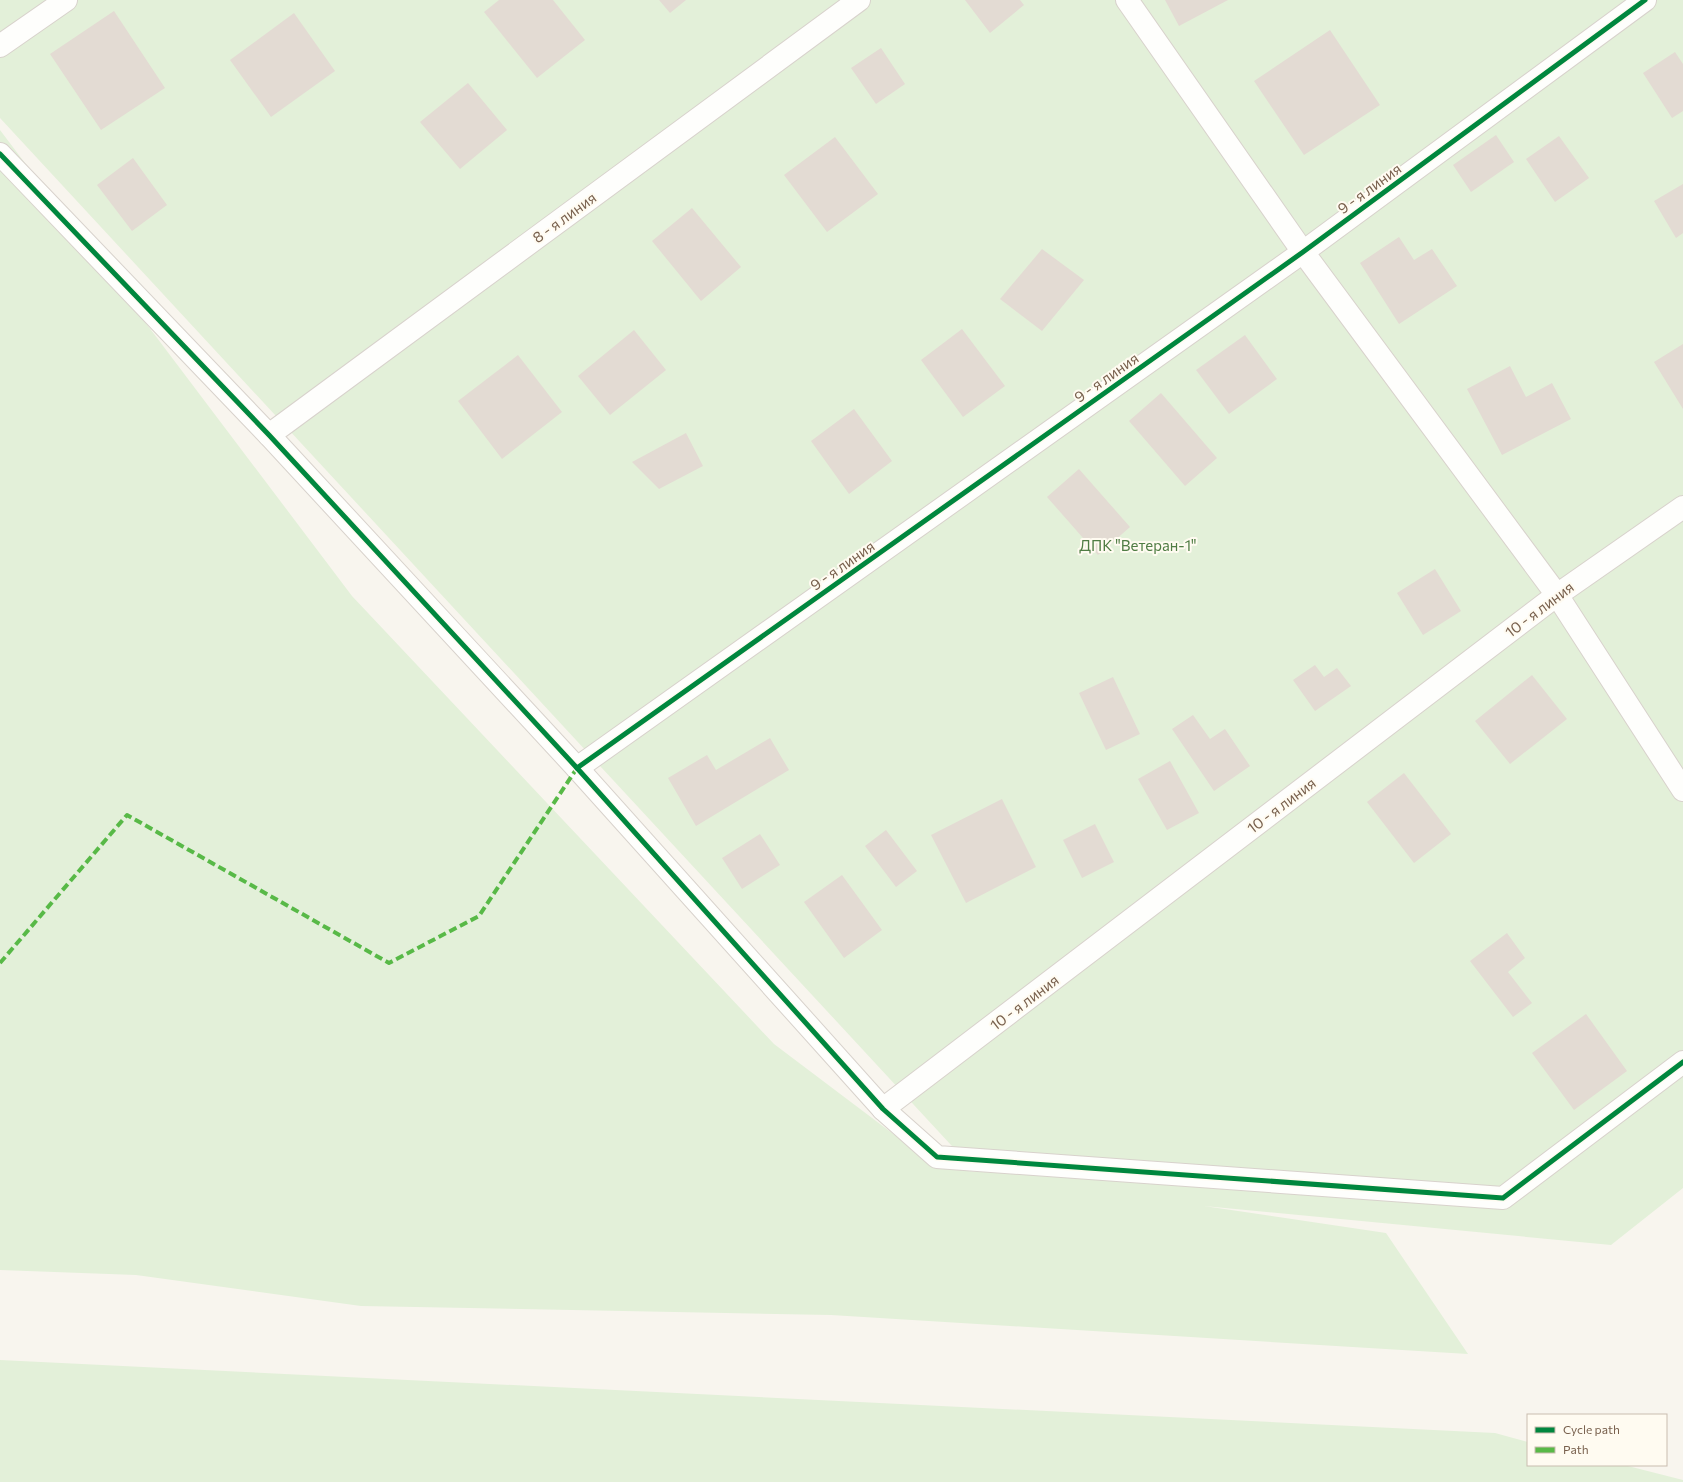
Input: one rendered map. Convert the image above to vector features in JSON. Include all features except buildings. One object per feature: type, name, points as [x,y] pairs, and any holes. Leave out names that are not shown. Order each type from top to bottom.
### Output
[{"type":"street","points":[[0,46],[66,0]]},
{"type":"street","name":"8 - я линия","points":[[269,435],[859,0]]},
{"type":"street","points":[[1127,0],[1303,252],[1557,595],[1683,790]]},
{"type":"street","name":"9 - я линия","points":[[577,768],[1303,252],[1645,0]]},
{"type":"street","points":[[0,154],[269,435],[577,768],[883,1108],[937,1156],[1503,1198],[1683,1062]]},
{"type":"street","name":"10 - я линия","points":[[883,1108],[1557,595],[1683,507]]},
{"type":"green space","name":"ДПК \"Ветеран-1\"","points":[[0,0],[1683,0],[1683,1188],[1611,1245],[1204,1206],[1386,1233],[1468,1354],[831,1315],[361,1306],[136,1275],[0,1270],[0,130],[352,596],[774,1044],[937,1167],[976,1172],[0,118]]},
{"type":"green space","points":[[0,1360],[1495,1433],[1527,1442],[1527,1466],[1628,1466],[1683,1480],[1683,1482],[0,1482]]},
{"type":"marked path","points":[[0,963],[127,815],[389,963],[479,916],[577,768]]},
{"type":"cycle path","points":[[577,768],[1303,252],[1645,0]]},
{"type":"cycle path","points":[[0,154],[269,435],[577,768],[883,1109],[937,1157],[1503,1198],[1683,1062]]}]
